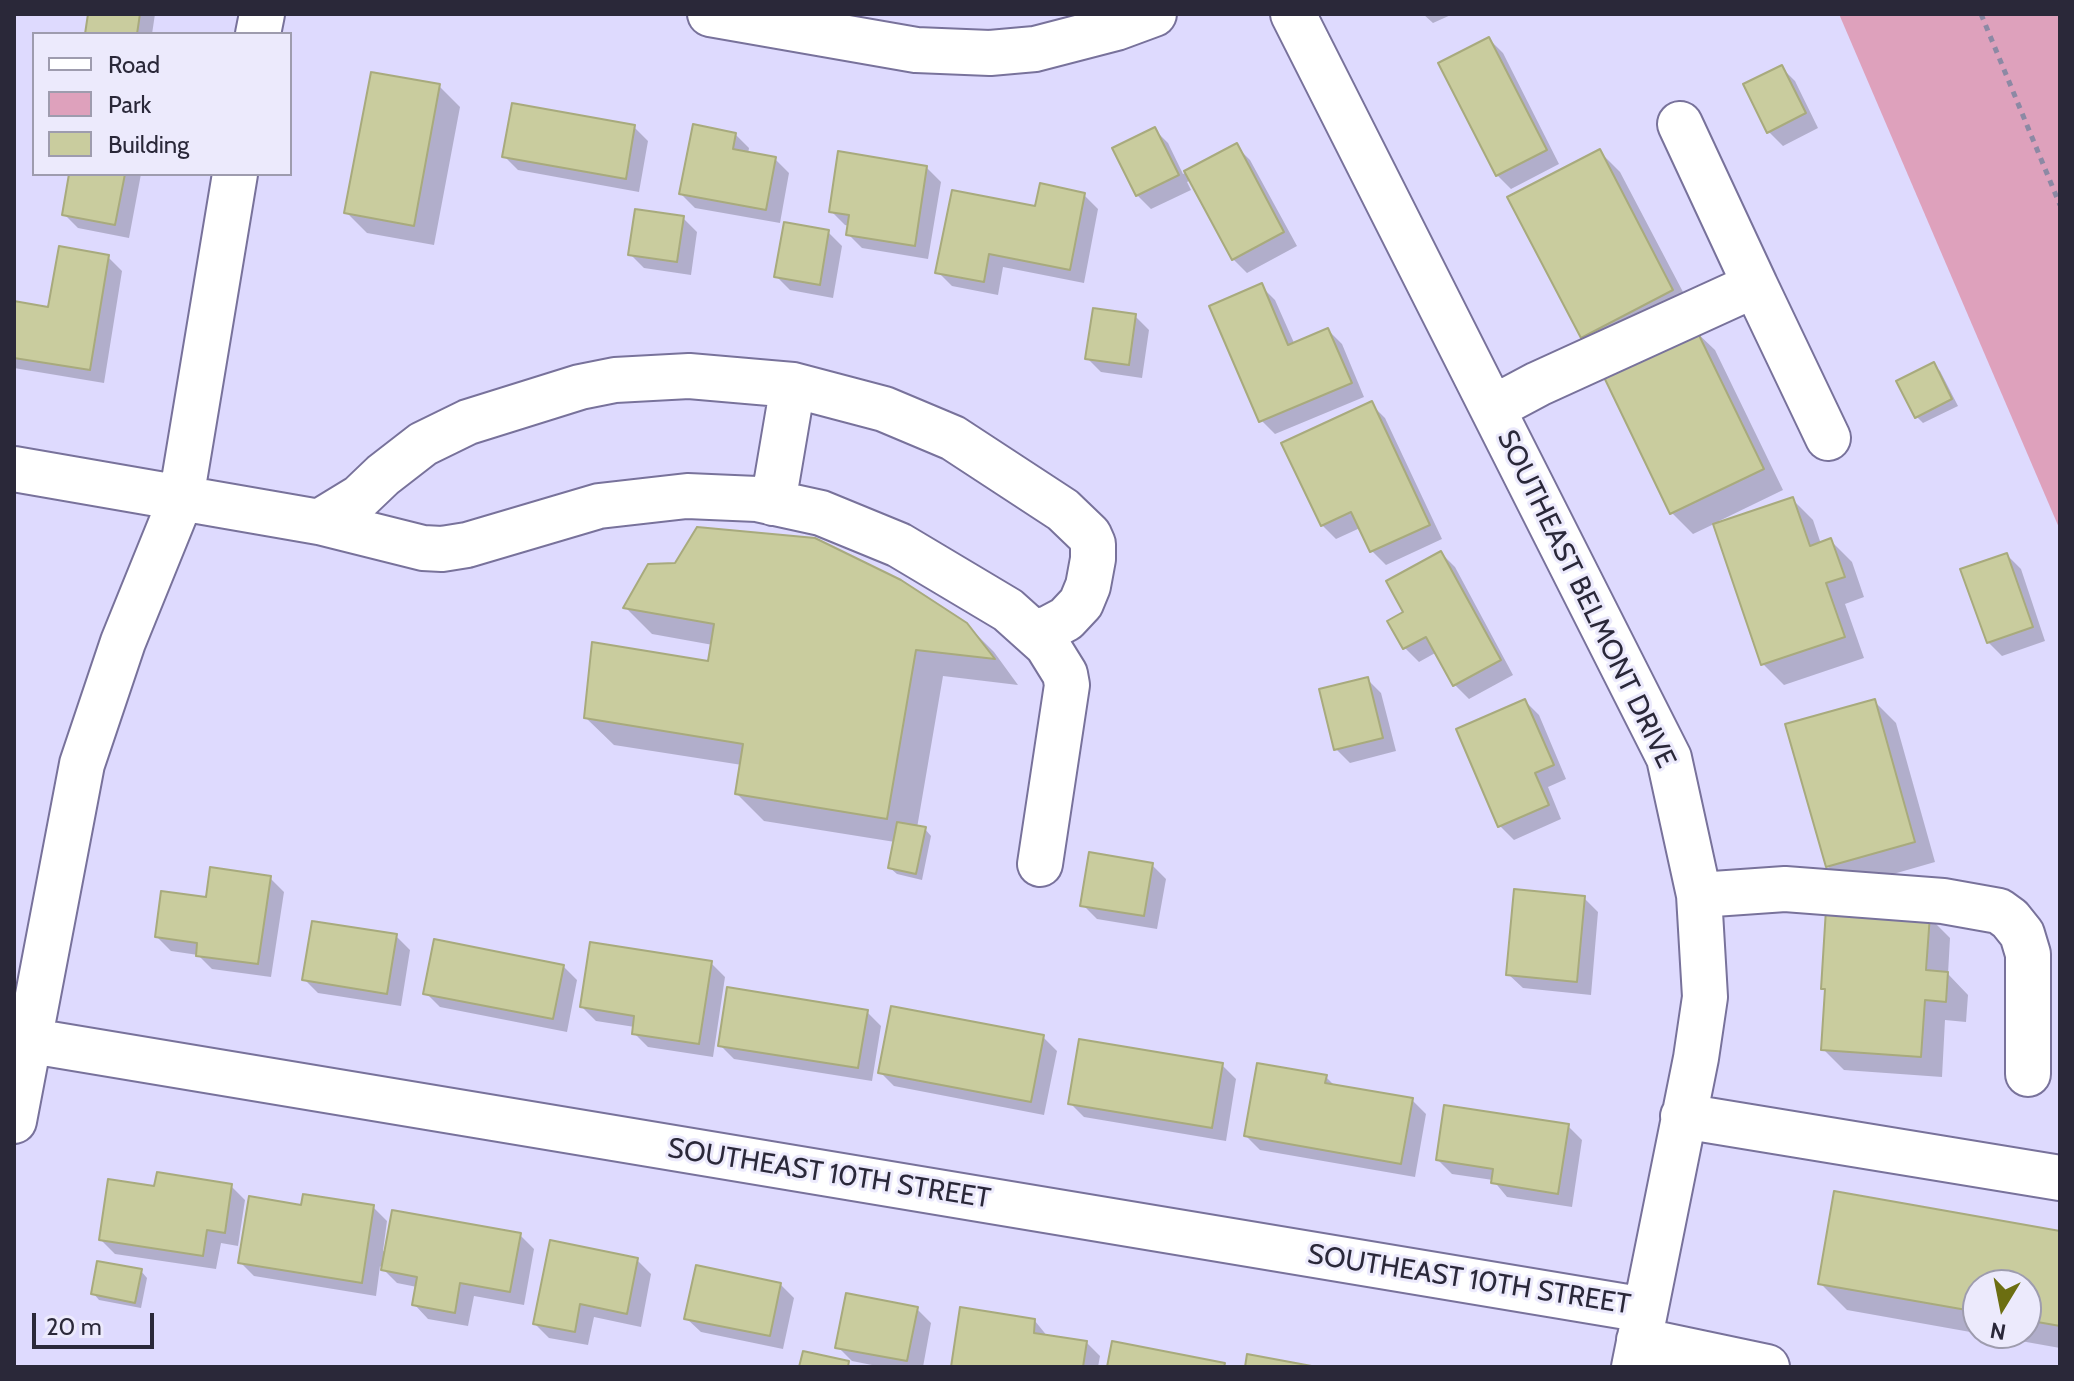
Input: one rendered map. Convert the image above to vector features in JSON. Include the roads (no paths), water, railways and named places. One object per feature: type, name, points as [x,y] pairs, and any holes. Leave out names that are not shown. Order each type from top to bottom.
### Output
[{"type":"street","points":[[710,14],[916,50],[990,53],[1035,49],[1116,28],[1154,14]]},
{"type":"street","name":"SOUTHEAST BELMONT DRIVE","points":[[1293,14],[1669,758],[1699,895],[1705,997],[1696,1058],[1639,1339]]},
{"type":"street","points":[[1680,124],[1828,438]]},
{"type":"street","points":[[14,1121],[21,1039],[82,764],[123,642],[181,499],[235,176]]},
{"type":"street","points":[[1493,408],[1538,384],[1755,285]]},
{"type":"street","points":[[319,522],[360,497],[423,444],[468,422],[580,387],[615,380],[689,376],[793,385],[884,409],[953,438],[1063,510],[1089,535],[1093,544],[1093,559],[1081,603],[1066,619],[1033,632]]},
{"type":"street","points":[[773,503],[793,385]]},
{"type":"street","points":[[14,469],[319,522],[393,542],[442,549],[467,545],[599,506],[687,496],[757,499],[821,513],[899,545],[1008,610],[1047,645],[1065,674],[1067,685],[1040,864]]},
{"type":"street","points":[[1699,895],[1785,889],[1943,901],[1999,911],[2022,934],[2028,954],[2028,1074]]},
{"type":"street","name":"SOUTHEAST 10TH STREET","points":[[21,1039],[1639,1339],[1767,1367]]},
{"type":"street","points":[[1683,1116],[2060,1178]]}]
